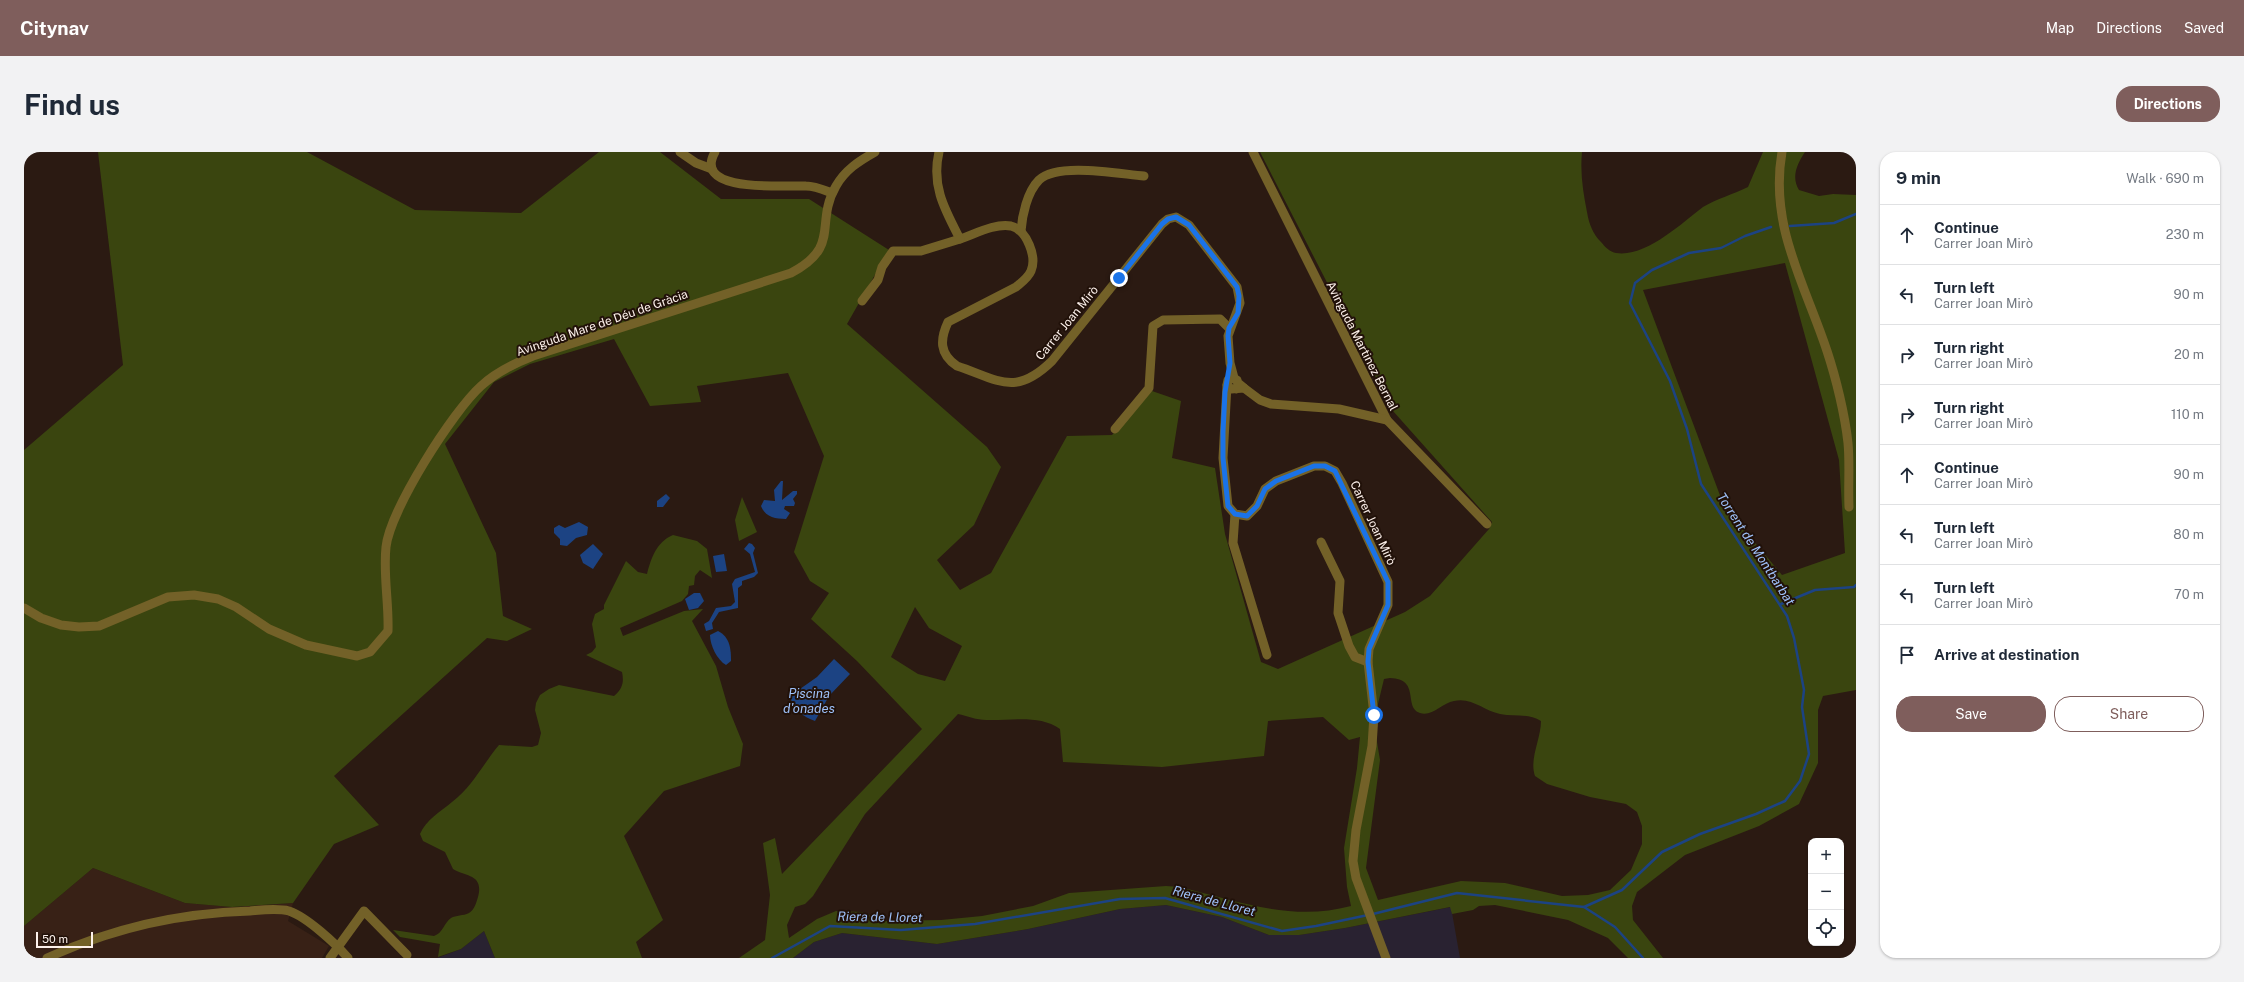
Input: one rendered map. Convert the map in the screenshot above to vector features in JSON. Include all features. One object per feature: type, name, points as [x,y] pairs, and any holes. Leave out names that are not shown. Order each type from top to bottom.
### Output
[{"type":"street","points":[[680,152],[696,163],[712,169],[718,177],[743,185],[808,186],[832,193]]},
{"type":"street","points":[[712,169],[712,157],[715,152]]},
{"type":"street","name":"Avinguda Mare de Déu de Gràcia","points":[[24,608],[41,618],[61,625],[79,627],[99,626],[168,597],[194,595],[218,599],[236,607],[269,629],[306,644],[352,656],[358,656],[370,652],[388,631],[386,546],[392,524],[401,506],[455,416],[482,385],[521,361],[533,356],[791,273],[805,265],[817,254],[823,242],[832,193],[848,169],[874,152]]},
{"type":"street","points":[[939,152],[935,174],[939,194],[960,239]]},
{"type":"street","name":"Avinguda Martinez Bernal","points":[[1253,152],[1387,420],[1487,524]]},
{"type":"street","points":[[1782,152],[1780,162],[1781,220],[1794,265],[1827,352],[1840,404],[1848,443],[1849,507]]},
{"type":"street","points":[[862,301],[875,285],[882,267],[893,251],[921,251],[995,227],[1012,226],[1021,232],[1023,212],[1030,196],[1038,180],[1050,174],[1072,171],[1144,176]]},
{"type":"street","name":"Carrer Joan Mirò","points":[[1021,232],[1030,250],[1033,261],[1031,270],[1025,280],[1016,287],[948,322],[943,332],[941,344],[944,354],[957,366],[1009,383],[1022,382],[1033,378],[1052,361],[1162,224],[1168,219],[1176,217],[1189,225],[1237,287],[1240,303],[1238,313],[1229,328],[1228,336],[1230,363],[1234,385],[1226,398],[1223,458],[1228,506],[1235,514],[1247,516],[1257,506],[1265,489],[1276,481],[1314,466],[1325,466],[1335,471],[1388,582],[1388,605],[1369,649],[1368,662],[1374,715],[1372,746],[1356,830],[1353,861],[1356,878],[1386,958]]},
{"type":"street","points":[[1115,429],[1149,388],[1152,331],[1157,323],[1163,320],[1220,319],[1229,328]]},
{"type":"street","points":[[1234,385],[1260,400],[1271,404],[1339,409],[1387,420]]},
{"type":"street","points":[[1235,514],[1233,543],[1267,655]]},
{"type":"street","points":[[1321,542],[1340,581],[1338,613],[1349,646],[1355,657],[1368,662]]},
{"type":"street","points":[[46,958],[92,940],[136,927],[187,917],[242,911],[289,912],[301,918],[338,946],[348,958]]},
{"type":"street","points":[[330,958],[364,911],[407,955]]},
{"type":"shaded area","points":[[93,868],[185,903],[232,907],[293,903],[288,921],[329,946],[322,958],[24,958],[24,926]]},
{"type":"shaded area","points":[[1166,905],[1222,917],[1269,935],[1299,935],[1345,928],[1451,907],[1460,958],[793,958],[814,942],[842,933],[937,944],[1028,929],[1120,909]]},
{"type":"shaded area","points":[[484,931],[495,958],[437,958],[461,949]]},
{"type":"green space","points":[[98,152],[307,152],[415,210],[521,213],[599,152],[660,152],[721,199],[809,199],[889,250],[847,324],[987,447],[1001,467],[974,525],[937,560],[960,590],[991,573],[1067,436],[1112,435],[1152,391],[1181,401],[1172,458],[1215,468],[1225,534],[1261,662],[1278,669],[1405,612],[1430,596],[1489,529],[1492,522],[1393,411],[1260,152],[1582,152],[1581,167],[1583,190],[1592,228],[1604,246],[1616,253],[1627,253],[1651,245],[1674,230],[1708,204],[1748,187],[1763,152],[1805,152],[1795,175],[1795,180],[1799,190],[1819,196],[1833,194],[1856,195],[1856,690],[1823,696],[1818,710],[1818,763],[1799,804],[1759,826],[1685,855],[1637,892],[1632,906],[1633,920],[1663,958],[1628,958],[1608,938],[1568,920],[1495,905],[1479,906],[1473,910],[1452,914],[1450,907],[1345,928],[1299,935],[1269,935],[1222,917],[1166,905],[1120,909],[1028,929],[937,944],[842,933],[814,942],[793,958],[739,958],[765,940],[770,895],[763,843],[775,838],[782,874],[922,729],[857,661],[811,619],[829,593],[810,581],[794,552],[824,456],[788,373],[697,386],[701,402],[650,406],[614,339],[530,364],[494,382],[445,444],[496,553],[503,616],[532,629],[507,641],[487,638],[334,776],[379,825],[334,844],[293,903],[232,907],[185,903],[93,868],[24,926],[24,450],[123,365]],"holes":[[[1785,263],[1839,460],[1845,553],[1782,575],[1724,506],[1643,290]],[[915,607],[929,628],[962,646],[945,681],[918,674],[891,657]],[[1390,678],[1405,683],[1409,688],[1412,705],[1415,710],[1420,713],[1429,713],[1450,702],[1460,700],[1467,701],[1500,714],[1526,716],[1541,721],[1533,763],[1535,776],[1547,784],[1590,797],[1626,804],[1637,812],[1642,826],[1642,844],[1631,870],[1610,890],[1588,895],[1562,896],[1505,883],[1461,881],[1378,900],[1366,868],[1380,760],[1375,730],[1377,708],[1384,679]],[[958,714],[983,720],[1024,719],[1043,721],[1052,724],[1060,729],[1063,762],[1162,767],[1264,756],[1268,721],[1323,717],[1349,740],[1360,737],[1357,768],[1344,848],[1347,887],[1351,906],[1329,910],[1307,912],[1265,908],[1180,887],[1166,886],[1069,893],[1033,906],[982,916],[941,920],[886,921],[861,912],[836,911],[817,919],[789,938],[787,925],[795,907],[805,904],[813,896],[865,814]]]},
{"type":"green space","points":[[742,497],[757,532],[739,541],[735,520]]},
{"type":"green space","points":[[673,535],[697,541],[707,549],[712,578],[700,570],[695,576],[694,585],[689,586],[688,594],[682,601],[620,628],[623,636],[684,611],[703,609],[692,621],[716,666],[728,707],[743,744],[740,766],[664,791],[624,836],[663,920],[636,942],[642,958],[495,958],[484,931],[461,949],[438,957],[440,944],[400,937],[393,930],[434,936],[437,935],[451,918],[469,913],[474,908],[479,890],[476,880],[473,877],[453,869],[445,852],[423,841],[420,834],[426,824],[434,816],[466,789],[499,745],[532,747],[538,745],[541,733],[535,710],[536,703],[540,695],[559,685],[614,696],[617,693],[622,685],[622,672],[586,655],[592,652],[596,647],[592,624],[595,614],[604,609],[604,605],[626,561],[638,572],[647,574],[650,563],[658,546]]},
{"type":"water","points":[[781,481],[783,481],[782,500],[793,491],[797,491],[797,494],[793,499],[795,503],[794,506],[785,506],[784,509],[790,513],[786,519],[771,517],[765,513],[761,506],[764,500],[775,501],[774,490]]},
{"type":"water","points":[[666,494],[670,498],[663,507],[657,507],[657,501]]},
{"type":"water","points":[[579,522],[588,527],[587,535],[576,538],[567,546],[560,545],[560,539],[554,533],[554,528],[559,525],[565,528]]},
{"type":"water","points":[[749,543],[755,548],[753,553],[758,573],[754,577],[742,581],[742,585],[738,588],[738,608],[719,612],[712,623],[713,629],[706,631],[704,624],[709,621],[716,608],[731,606],[735,602],[732,584],[735,579],[755,572],[750,554],[744,549]]},
{"type":"water","points":[[593,544],[603,554],[593,569],[583,563],[580,555]]},
{"type":"water","points":[[724,554],[727,571],[716,572],[713,556]]},
{"type":"water","points":[[694,593],[700,593],[704,601],[698,608],[689,610],[685,599]]},
{"type":"water","points":[[718,631],[725,637],[730,648],[731,661],[726,665],[717,656],[711,643],[710,635]]},
{"type":"water","name":"Piscina d'onades","points":[[834,659],[850,674],[829,696],[815,721],[806,717],[796,709],[790,696],[817,677]]},
{"type":"waterway","name":"Torrent de Montbarbat","points":[[1790,226],[1834,223],[1856,214]]},
{"type":"waterway","name":"Torrent de Montbarbat","points":[[1584,907],[1622,890],[1662,852],[1700,834],[1756,814],[1785,801],[1800,781],[1809,754],[1802,707],[1804,690],[1794,638],[1787,616],[1701,484],[1687,429],[1670,381],[1630,303],[1635,283],[1652,270],[1689,253],[1721,248],[1745,236],[1771,227]]},
{"type":"waterway","points":[[1781,604],[1815,590],[1854,587],[1856,585]]},
{"type":"waterway","name":"Riera de Lloret","points":[[1373,914],[1457,893],[1584,907],[1615,927],[1643,958]]},
{"type":"waterway","name":"Riera de Lloret","points":[[772,958],[830,926],[901,930],[975,924],[1120,899],[1165,898],[1282,931],[1316,926],[1368,915]]},
{"type":"route","points":[[1119,278],[1162,224],[1168,219],[1176,217],[1189,225],[1237,287],[1240,303],[1238,313],[1232,320],[1229,328],[1228,336],[1230,363],[1228,380],[1226,382],[1223,432],[1223,458],[1228,506],[1235,514],[1247,516],[1257,506],[1265,489],[1276,481],[1314,466],[1325,466],[1335,471],[1388,582],[1388,605],[1369,649],[1368,662],[1370,690],[1374,715]]}]
